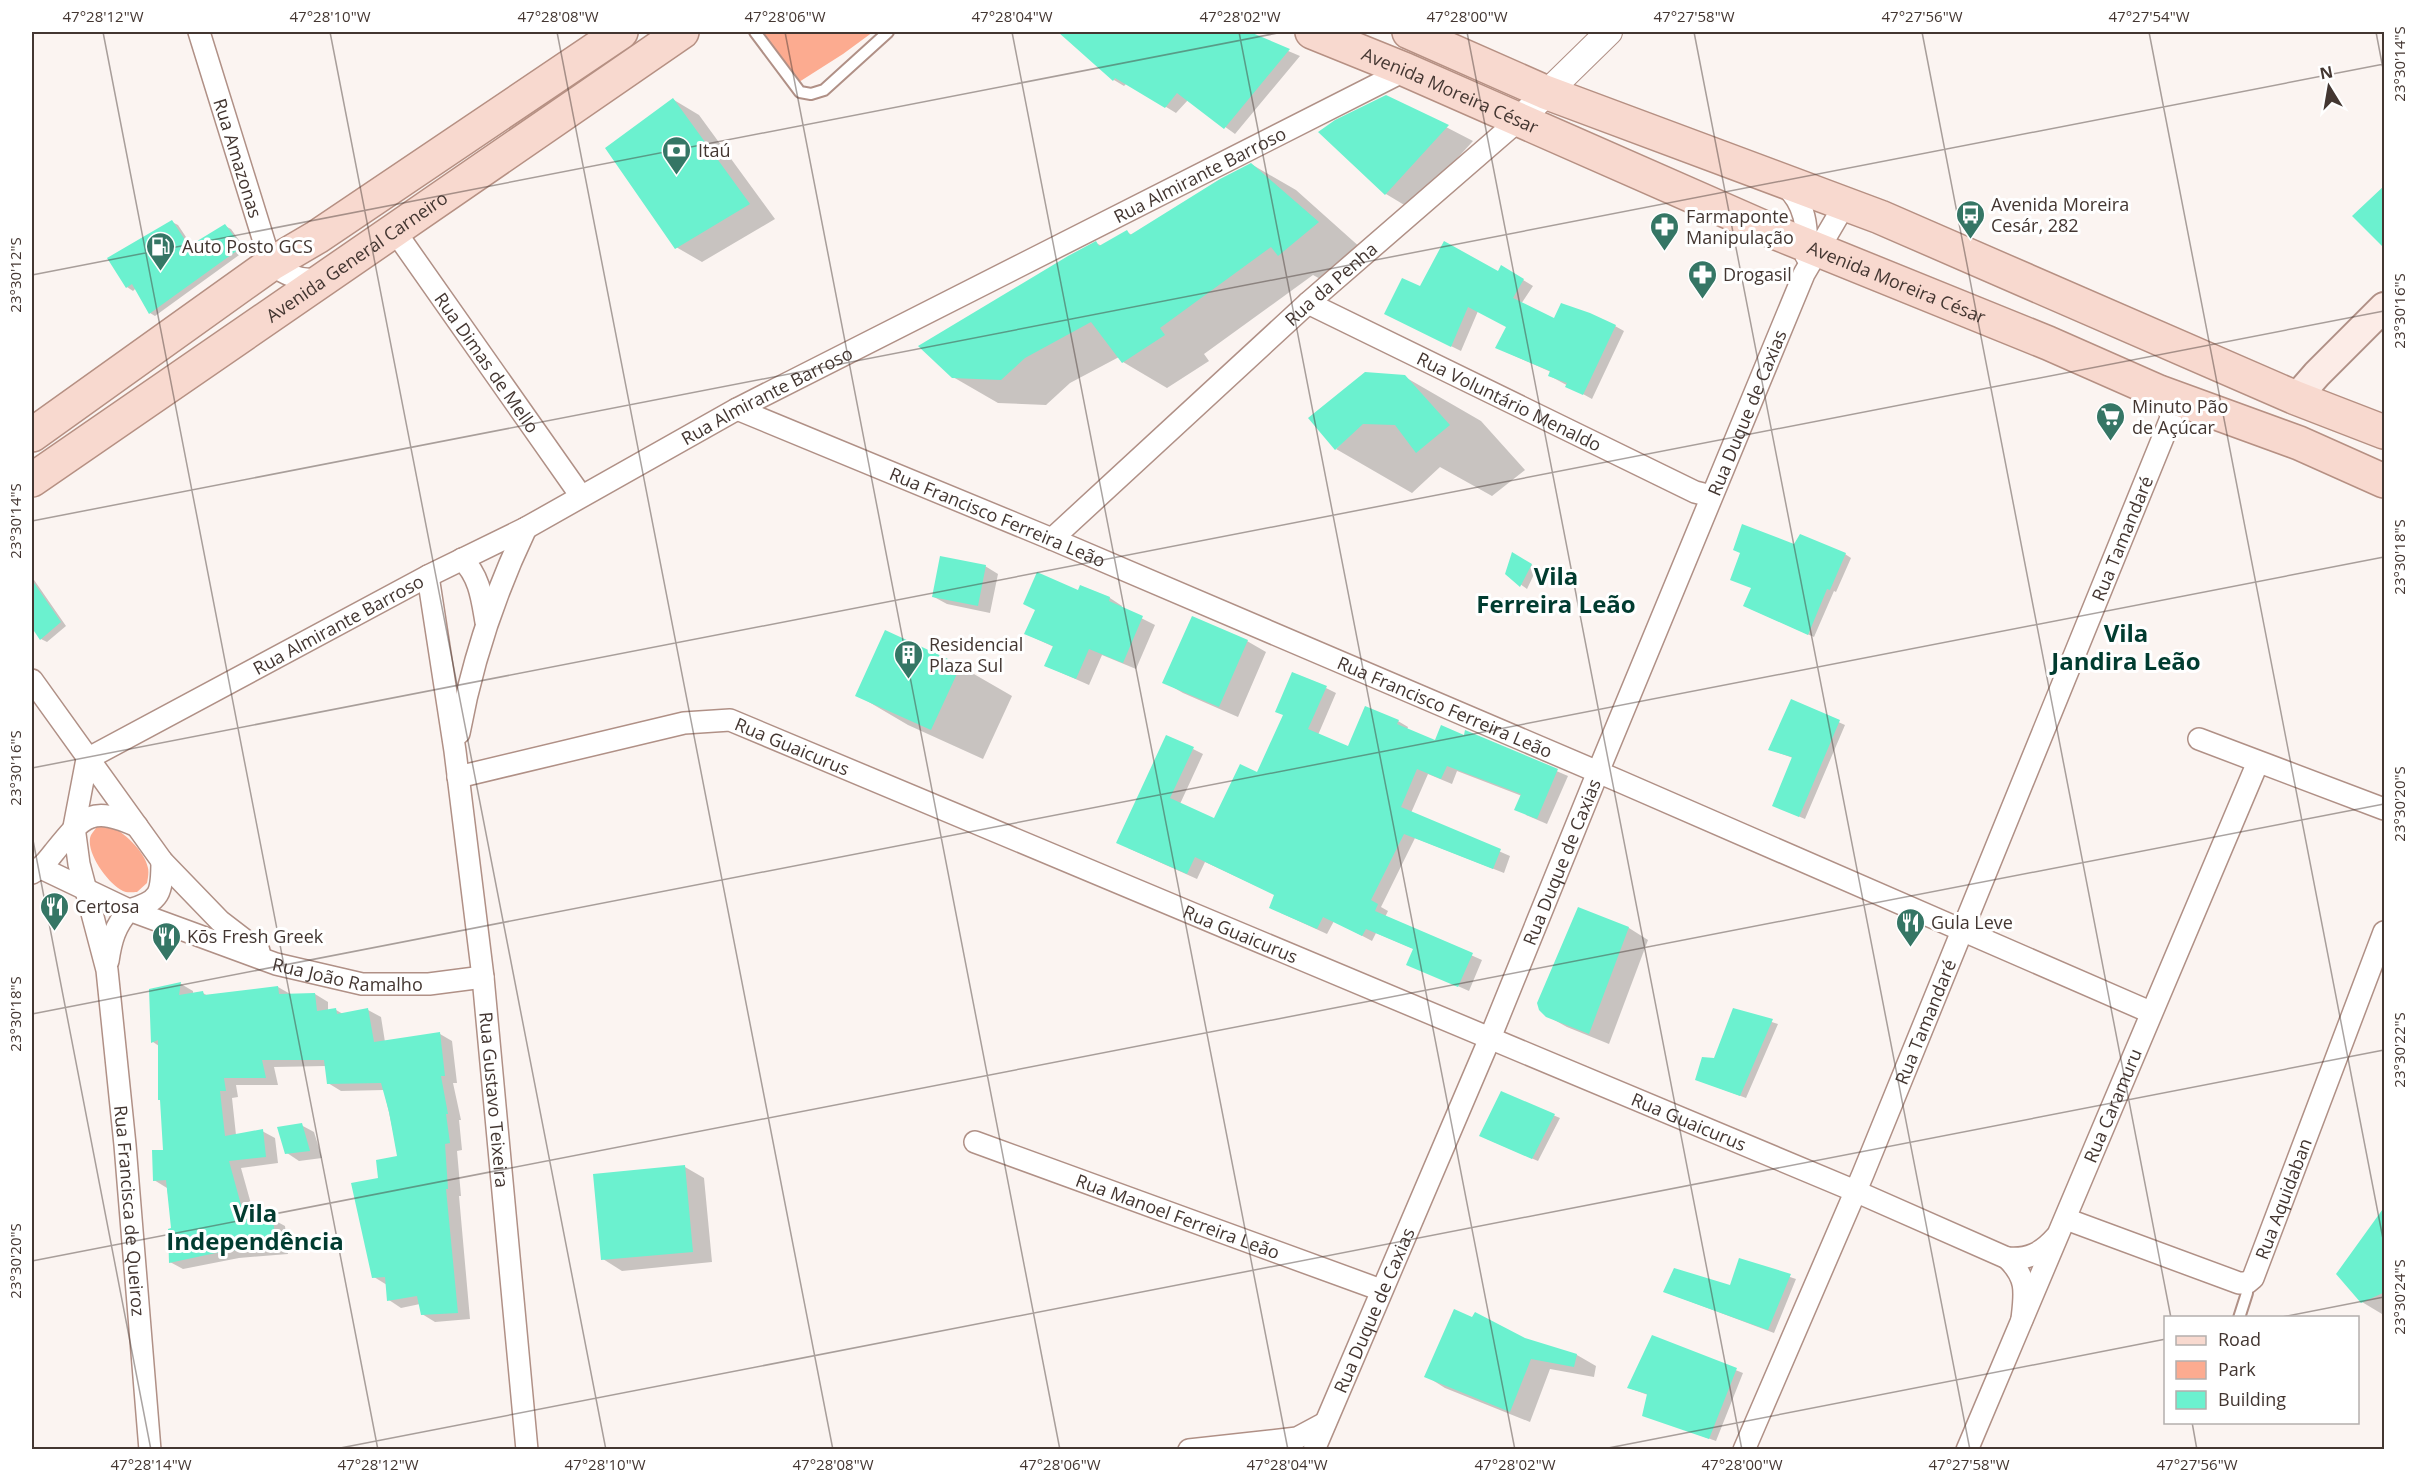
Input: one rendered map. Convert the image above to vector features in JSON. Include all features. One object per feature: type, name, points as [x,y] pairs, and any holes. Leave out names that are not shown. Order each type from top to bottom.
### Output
[{"type":"main road","name":"Avenida General Carneiro","points":[[32,435],[271,264],[317,237],[621,32]]},
{"type":"main road","name":"Avenida General Carneiro","points":[[32,480],[682,32]]},
{"type":"main road","name":"Avenida Moreira César","points":[[1312,32],[1406,70],[1774,232],[1810,255],[2048,343],[2159,392],[2299,443],[2385,481]]},
{"type":"main road","name":"Avenida Moreira César","points":[[1409,32],[1545,92],[1880,217],[2296,398],[2385,432]]},
{"type":"main road","points":[[2048,343],[2139,362],[2274,414],[2283,411],[2385,307]]},
{"type":"street","name":"Rua Amazonas","points":[[199,32],[271,264]]},
{"type":"street","name":"Rua da Penha","points":[[1052,539],[1308,303],[1519,120],[1545,92],[1609,32]]},
{"type":"street","name":"Rua Almirante Barroso","points":[[87,759],[428,576],[526,528],[737,409],[1406,70]]},
{"type":"street","points":[[1776,178],[1792,191],[1803,211],[1810,255]]},
{"type":"street","name":"Rua Duque de Caxias","points":[[1314,1449],[1490,1038],[1810,255],[1845,204]]},
{"type":"street","name":"Rua Dimas de Mello","points":[[394,230],[581,496]]},
{"type":"street","points":[[271,264],[291,276],[314,280],[325,278]]},
{"type":"street","name":"Rua Voluntário Menaldo","points":[[1308,303],[1695,492],[1711,496]]},
{"type":"street","name":"Rua Tamandaré","points":[[1744,1449],[1963,931],[2171,418],[2168,401],[2159,392]]},
{"type":"street","name":"Rua Francisco Ferreira Leão","points":[[737,409],[1052,539],[1598,772],[2150,1012]]},
{"type":"street","name":"Rua Gustavo Teixeira","points":[[455,751],[467,689],[486,626],[507,568],[526,528]]},
{"type":"street","name":"Rua Gustavo Teixeira","points":[[462,559],[477,579],[486,626]]},
{"type":"street","name":"Rua Gustavo Teixeira","points":[[428,576],[455,751],[483,977],[527,1449]]},
{"type":"street","points":[[32,680],[162,861],[220,921],[276,964]]},
{"type":"street","name":"Rua Guaicurus","points":[[458,777],[684,723],[730,720],[1855,1191],[2007,1258]]},
{"type":"street","name":"Rua Almirante Barroso","points":[[108,788],[105,774],[110,757],[121,743],[134,733]]},
{"type":"street","points":[[2199,740],[2385,809]]},
{"type":"street","points":[[84,887],[74,827],[87,759]]},
{"type":"street","name":"Rua Caramuru","points":[[1967,1449],[2064,1226],[2150,1012],[2258,762]]},
{"type":"street","points":[[36,871],[81,820],[104,815],[138,826]]},
{"type":"street","points":[[129,910],[152,902],[157,895],[162,881],[162,861]]},
{"type":"street","name":"Rua João Ramalho","points":[[36,871],[84,887],[129,910],[276,964],[362,984],[429,984],[483,977]]},
{"type":"street","name":"Rua Francisca de Queiroz","points":[[84,887],[107,970],[125,1144],[150,1449]]},
{"type":"street","name":"Rua Francisca de Queiroz","points":[[107,970],[112,937],[118,923],[129,910]]},
{"type":"street","name":"Rua Aquidaban","points":[[2247,1283],[2253,1278],[2385,932]]},
{"type":"street","name":"Rua Manoel Ferreira Leão","points":[[975,1142],[1381,1290]]},
{"type":"street","points":[[2007,1258],[2026,1258],[2038,1254],[2064,1226],[2239,1283],[2247,1283]]},
{"type":"street","points":[[2007,1258],[2023,1278],[2022,1319]]},
{"type":"street","points":[[1189,1449],[1297,1438],[1325,1423]]},
{"type":"lane","points":[[755,32],[800,92],[811,94],[825,90],[888,32]]},
{"type":"lane","points":[[2239,1316],[2247,1293],[2247,1283]]},
{"type":"green space","points":[[761,32],[873,32],[799,82]]},
{"type":"green space","points":[[108,825],[132,842],[143,855],[148,871],[147,883],[137,892],[126,892],[117,887],[104,874],[94,858],[91,850],[91,835],[97,827]]},
{"type":"building","points":[[1058,32],[1250,32],[1290,49],[1224,129],[1177,93],[1165,108],[1115,78],[1113,81]]},
{"type":"building","points":[[1386,95],[1449,125],[1385,195],[1318,132],[1335,120]]},
{"type":"building","name":"Itaú","points":[[673,98],[750,204],[675,249],[605,148]]},
{"type":"building","points":[[1251,163],[1319,222],[1278,256],[1271,247],[1160,328],[1165,335],[1122,363],[1091,322],[1025,358],[1001,380],[952,378],[918,346],[1068,256],[1096,241],[1099,246],[1127,230],[1130,235],[1220,179]]},
{"type":"building","points":[[2385,185],[2385,249],[2352,216]]},
{"type":"building","name":"Auto Posto GCS","points":[[172,220],[189,246],[225,224],[242,247],[149,314],[132,284],[126,288],[107,258]]},
{"type":"building","points":[[1444,241],[1498,271],[1501,265],[1524,279],[1513,298],[1554,318],[1561,303],[1616,325],[1583,395],[1565,387],[1567,383],[1548,376],[1550,371],[1495,348],[1506,327],[1468,307],[1451,347],[1384,314],[1402,278],[1420,286]]},
{"type":"building","points":[[1365,372],[1405,375],[1450,425],[1416,453],[1395,425],[1363,424],[1335,450],[1308,418]]},
{"type":"building","points":[[1742,524],[1794,544],[1800,534],[1846,553],[1830,590],[1827,589],[1808,635],[1743,606],[1751,588],[1730,580],[1740,553],[1733,550]]},
{"type":"building","points":[[1512,552],[1532,564],[1520,587],[1505,574]]},
{"type":"building","points":[[940,556],[986,565],[978,606],[932,597]]},
{"type":"building","points":[[1037,572],[1078,590],[1080,585],[1110,597],[1109,601],[1143,616],[1123,663],[1089,649],[1076,679],[1044,666],[1053,646],[1024,634],[1035,610],[1023,604]]},
{"type":"building","points":[[32,580],[61,622],[40,640],[32,628]]},
{"type":"building","points":[[1192,616],[1248,640],[1219,707],[1162,683]]},
{"type":"building","name":"Residencial Plaza Sul","points":[[885,630],[961,665],[931,730],[855,696]]},
{"type":"building","points":[[1292,672],[1327,686],[1308,729],[1348,746],[1365,706],[1399,720],[1397,724],[1435,740],[1441,725],[1464,735],[1465,730],[1558,769],[1537,819],[1514,810],[1521,794],[1447,766],[1441,779],[1417,769],[1401,807],[1501,849],[1493,869],[1404,834],[1371,900],[1378,904],[1375,911],[1473,953],[1458,987],[1406,965],[1413,949],[1366,929],[1362,936],[1323,917],[1317,929],[1269,908],[1274,895],[1195,857],[1187,874],[1116,843],[1166,735],[1194,747],[1170,798],[1214,818],[1240,764],[1257,772],[1283,715],[1275,712]]},
{"type":"building","points":[[1791,699],[1840,720],[1799,817],[1772,806],[1792,757],[1768,750]]},
{"type":"building","points":[[1578,907],[1629,927],[1589,1034],[1546,1017],[1539,1010],[1537,1003]]},
{"type":"building","points":[[181,982],[179,995],[203,991],[204,995],[278,986],[279,994],[315,993],[317,1011],[336,1008],[337,1014],[368,1008],[374,1042],[440,1032],[445,1076],[441,1076],[448,1114],[446,1114],[450,1143],[445,1144],[448,1189],[446,1189],[458,1313],[421,1315],[417,1296],[387,1301],[385,1277],[372,1278],[351,1183],[378,1178],[376,1160],[397,1156],[389,1112],[381,1083],[327,1084],[324,1060],[262,1060],[266,1078],[224,1078],[226,1091],[220,1091],[225,1136],[263,1129],[266,1157],[229,1161],[244,1216],[273,1217],[276,1247],[225,1251],[169,1263],[168,1229],[171,1228],[166,1180],[153,1181],[152,1150],[163,1150],[160,1100],[158,1100],[158,1040],[151,1043],[149,989]]},
{"type":"building","points":[[1733,1008],[1773,1019],[1740,1096],[1695,1080],[1702,1057],[1714,1058]]},
{"type":"building","points":[[1501,1091],[1555,1114],[1532,1159],[1479,1136]]},
{"type":"building","points":[[302,1123],[310,1151],[285,1154],[277,1127]]},
{"type":"building","points":[[685,1165],[693,1252],[601,1260],[593,1174]]},
{"type":"building","points":[[2385,1206],[2385,1292],[2361,1303],[2336,1274]]},
{"type":"building","points":[[1739,1258],[1791,1274],[1768,1330],[1663,1292],[1674,1268],[1730,1285]]},
{"type":"building","points":[[1454,1309],[1472,1317],[1475,1312],[1525,1338],[1577,1354],[1574,1367],[1531,1359],[1510,1412],[1424,1377]]},
{"type":"building","points":[[1652,1335],[1737,1368],[1709,1439],[1642,1416],[1647,1394],[1627,1388]]},
{"type":"place","name":"Itaú","points":[[677,176]]},
{"type":"place","name":"Avenida Moreira Cesár, 282","points":[[1970,240]]},
{"type":"place","name":"Farmaponte Manipulação","points":[[1665,252]]},
{"type":"place","name":"Auto Posto GCS","points":[[161,272]]},
{"type":"place","name":"Drogasil","points":[[1702,300]]},
{"type":"place","name":"Minuto Pão de Açúcar","points":[[2111,442]]},
{"type":"place","name":"Residencial Plaza Sul","points":[[908,680]]},
{"type":"place","name":"Certosa","points":[[54,932]]},
{"type":"place","name":"Gula Leve","points":[[1910,948]]},
{"type":"place","name":"Kōs Fresh Greek","points":[[166,962]]},
{"type":"district","name":"Vila Ferreira Leão","points":[[1556,589]]},
{"type":"district","name":"Vila Jandira Leão","points":[[2126,646]]},
{"type":"district","name":"Vila Independência","points":[[255,1226]]}]
